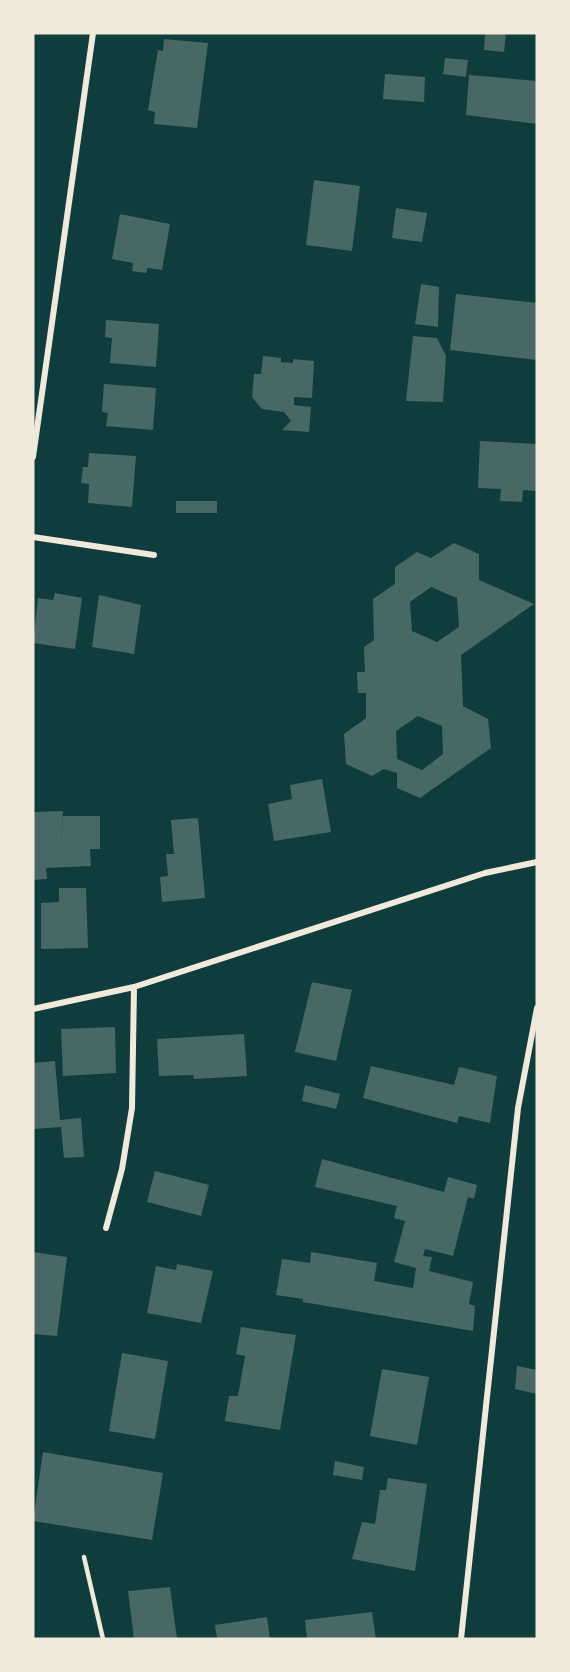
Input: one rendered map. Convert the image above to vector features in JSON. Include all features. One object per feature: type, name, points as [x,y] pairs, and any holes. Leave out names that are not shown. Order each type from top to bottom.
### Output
[{"type":"street","points":[[33,457],[93,33]]},
{"type":"street","points":[[33,537],[154,555]]},
{"type":"street","points":[[33,1009],[134,987],[485,873],[537,862]]},
{"type":"street","points":[[106,1228],[122,1169],[132,1108],[134,987]]},
{"type":"street","points":[[461,1639],[518,1108],[537,1008]]},
{"type":"lane","points":[[84,1557],[103,1639]]},
{"type":"building","points":[[485,33],[506,33],[504,52],[484,50]]},
{"type":"building","points":[[164,39],[208,43],[197,128],[154,124],[155,112],[148,110],[158,50],[163,51]]},
{"type":"building","points":[[445,58],[468,60],[466,77],[443,74]]},
{"type":"building","points":[[385,74],[425,77],[424,102],[383,99]]},
{"type":"building","points":[[469,75],[537,81],[537,124],[466,115]]},
{"type":"building","points":[[314,180],[360,186],[352,251],[306,245]]},
{"type":"building","points":[[396,208],[427,213],[422,242],[392,238]]},
{"type":"building","points":[[120,214],[170,224],[162,270],[148,268],[146,273],[132,271],[133,263],[112,259]]},
{"type":"building","points":[[421,284],[439,287],[438,327],[415,324]]},
{"type":"building","points":[[456,294],[537,303],[537,360],[450,350]]},
{"type":"building","points":[[106,320],[159,324],[156,367],[110,363],[112,338],[105,337]]},
{"type":"building","points":[[413,336],[437,338],[446,356],[443,402],[406,401]]},
{"type":"building","points":[[263,356],[281,358],[281,362],[293,363],[293,359],[314,361],[312,398],[294,397],[294,405],[311,407],[309,432],[282,430],[291,421],[284,412],[262,409],[252,397],[254,374],[261,374]]},
{"type":"building","points":[[104,384],[156,388],[153,430],[106,426],[108,413],[102,412]]},
{"type":"building","points":[[480,441],[537,444],[537,491],[523,490],[522,502],[500,501],[501,489],[478,488]]},
{"type":"building","points":[[89,453],[136,456],[132,507],[88,503],[89,484],[81,483],[83,467],[88,467]]},
{"type":"building","points":[[176,501],[217,501],[217,513],[176,513]]},
{"type":"building","points":[[454,543],[479,554],[479,580],[534,604],[461,655],[463,706],[488,719],[491,748],[420,798],[397,788],[397,773],[384,769],[372,776],[346,764],[344,734],[366,718],[366,693],[358,693],[357,672],[365,672],[364,647],[374,640],[373,599],[395,584],[395,567],[417,552],[431,558]],"holes":[[[431,587],[457,598],[459,627],[437,642],[412,631],[410,602]],[[418,716],[442,726],[443,754],[422,770],[397,759],[396,731]]]},
{"type":"building","points":[[55,593],[82,598],[75,649],[33,643],[38,598],[53,600]]},
{"type":"building","points":[[99,595],[141,605],[134,654],[92,647]]},
{"type":"building","points":[[322,779],[331,832],[274,841],[268,804],[292,799],[290,785]]},
{"type":"building","points":[[63,811],[61,849],[63,816],[100,816],[100,849],[90,849],[91,866],[46,868],[47,879],[33,880],[33,812]]},
{"type":"building","points":[[198,818],[205,898],[162,902],[160,877],[168,876],[166,854],[174,854],[171,820]]},
{"type":"building","points":[[59,888],[86,888],[88,948],[41,949],[41,903],[59,902]]},
{"type":"building","points":[[312,982],[352,990],[336,1061],[295,1052]]},
{"type":"building","points":[[115,1027],[116,1073],[63,1076],[61,1029]]},
{"type":"building","points":[[244,1034],[247,1076],[194,1079],[193,1075],[159,1076],[157,1039]]},
{"type":"building","points":[[55,1061],[60,1120],[81,1118],[84,1157],[64,1158],[61,1127],[33,1129],[33,1063]]},
{"type":"building","points":[[371,1066],[454,1085],[459,1067],[497,1076],[490,1123],[459,1116],[457,1123],[363,1098]]},
{"type":"building","points":[[305,1085],[340,1094],[336,1109],[302,1101]]},
{"type":"building","points":[[322,1159],[444,1192],[448,1177],[477,1185],[474,1199],[468,1197],[453,1256],[425,1249],[423,1256],[432,1257],[429,1271],[473,1282],[469,1304],[475,1306],[473,1331],[303,1302],[303,1299],[276,1295],[282,1259],[310,1263],[311,1252],[377,1263],[374,1281],[413,1288],[416,1268],[394,1262],[405,1221],[394,1218],[397,1206],[315,1187]]},
{"type":"building","points":[[155,1171],[209,1185],[201,1216],[147,1202]]},
{"type":"building","points":[[33,1252],[67,1257],[57,1336],[33,1334]]},
{"type":"building","points":[[177,1264],[213,1271],[201,1323],[147,1313],[156,1266],[176,1270]]},
{"type":"building","points":[[241,1327],[296,1335],[280,1430],[225,1421],[229,1396],[238,1396],[245,1356],[236,1354]]},
{"type":"building","points":[[122,1353],[168,1361],[155,1439],[109,1431]]},
{"type":"building","points":[[517,1366],[537,1370],[537,1394],[515,1389]]},
{"type":"building","points":[[382,1369],[429,1377],[417,1445],[370,1436]]},
{"type":"building","points":[[43,1452],[163,1473],[152,1540],[33,1521]]},
{"type":"building","points":[[335,1461],[364,1467],[362,1480],[333,1475]]},
{"type":"building","points":[[388,1478],[427,1484],[415,1571],[352,1559],[362,1522],[375,1524],[380,1490],[386,1490]]},
{"type":"building","points":[[170,1587],[177,1639],[134,1639],[128,1591]]},
{"type":"building","points":[[372,1612],[376,1639],[307,1639],[305,1620]]},
{"type":"building","points":[[267,1617],[270,1639],[217,1639],[215,1625]]}]
